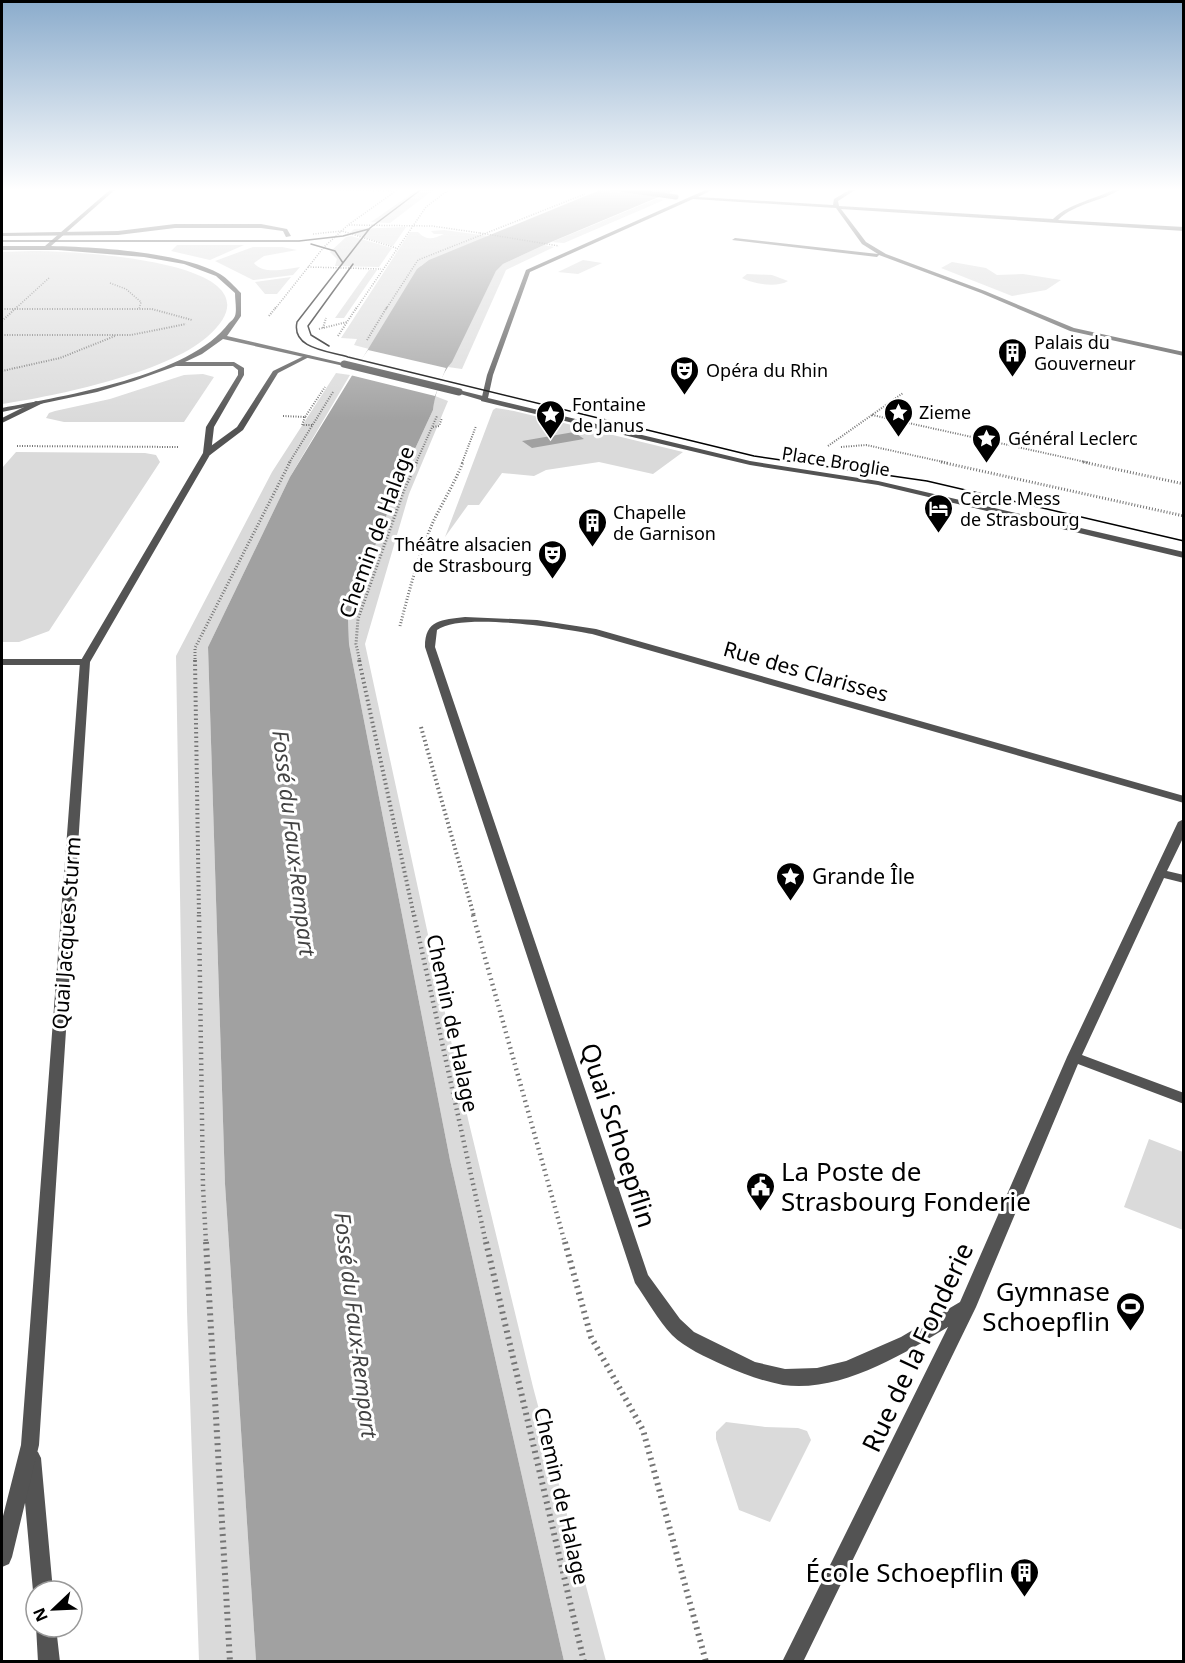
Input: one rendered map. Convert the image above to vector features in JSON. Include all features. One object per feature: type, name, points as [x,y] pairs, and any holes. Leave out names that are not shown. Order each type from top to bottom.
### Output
[{"type":"street","points":[[2,410],[113,386],[175,364],[222,337],[236,322],[241,306],[235,291],[216,276],[190,266]]},
{"type":"street","points":[[222,337],[484,399],[490,375],[528,272],[542,266]]},
{"type":"street","points":[[913,266],[983,291],[1072,330],[1184,354]]},
{"type":"street","name":"Quai Jacques Sturm","points":[[207,450],[240,428],[275,372],[308,356]]},
{"type":"street","name":"Quai Jacques Sturm","points":[[42,1579],[30,1445],[85,662],[207,450],[210,427],[236,385],[242,369],[234,364],[175,364]]},
{"type":"street","name":"Place Broglie","points":[[484,399],[750,463],[878,483],[1184,555]]},
{"type":"street","points":[[2,421],[39,403]]},
{"type":"street","name":"Rue des Clarisses","points":[[430,647],[431,633],[435,627],[444,622],[548,623],[593,631],[1184,800]]},
{"type":"street","name":"Quai Schoepflin","points":[[430,647],[641,1278],[681,1331],[736,1364],[791,1379],[836,1374],[881,1357],[967,1306]]},
{"type":"street","points":[[2,662],[85,662]]},
{"type":"street","name":"Rue de la Fonderie","points":[[792,1662],[967,1306],[1074,1057],[1184,822]]},
{"type":"street","points":[[1161,873],[1184,879]]},
{"type":"street","points":[[1074,1057],[1184,1099]]},
{"type":"street","name":"Quai Jacques Sturm","points":[[2,1557],[30,1445]]},
{"type":"street","points":[[47,1639],[49,1662]]},
{"type":"path","points":[[263,345],[347,322],[384,266]]},
{"type":"path","points":[[362,347],[412,266]]},
{"type":"path","points":[[268,317],[308,267],[382,269]]},
{"type":"path","points":[[2,321],[55,273]]},
{"type":"path","points":[[2,309],[152,309],[194,322],[130,335],[2,335]]},
{"type":"path","points":[[324,328],[326,318]]},
{"type":"path","points":[[2,371],[34,365],[90,349],[117,335]]},
{"type":"path","points":[[312,425],[302,425],[341,364]]},
{"type":"path","points":[[230,1662],[203,1188],[195,648],[282,475],[339,382]]},
{"type":"path","points":[[903,393],[825,448],[866,445],[1184,516]]},
{"type":"path","name":"Chemin de Halage","points":[[440,408],[436,426],[404,490],[358,619],[356,644],[462,1145],[584,1662]]},
{"type":"path","points":[[872,415],[1184,484]]},
{"type":"path","points":[[279,416],[305,417]]},
{"type":"path","points":[[13,446],[207,450]]},
{"type":"shaded area","points":[[2,266],[167,266],[199,276],[222,291],[226,311],[207,337],[189,350],[165,362],[109,381],[2,404]]},
{"type":"shaded area","points":[[224,266],[257,266],[269,270],[300,267],[293,275],[253,280]]},
{"type":"shaded area","points":[[335,266],[380,266],[379,267]]},
{"type":"shaded area","points":[[388,266],[422,266],[369,349],[354,345],[357,339],[341,338]]},
{"type":"shaded area","points":[[501,266],[515,266],[506,270],[462,369],[448,367],[496,271]]},
{"type":"shaded area","points":[[571,266],[596,266],[578,274],[558,272]]},
{"type":"shaded area","points":[[945,266],[972,266],[986,268],[997,275],[1023,274],[1061,280],[1046,290],[1012,296],[941,268]]},
{"type":"shaded area","points":[[369,270],[377,270],[344,318],[335,318]]},
{"type":"shaded area","points":[[747,274],[772,275],[788,281],[772,285],[752,282],[742,278]]},
{"type":"shaded area","points":[[291,277],[277,294],[265,294],[255,282]]},
{"type":"shaded area","points":[[336,373],[350,375],[290,477],[208,647],[225,1184],[256,1661],[199,1661],[187,1311],[176,656],[272,472]]},
{"type":"shaded area","points":[[203,374],[214,377],[184,422],[64,422],[46,418],[49,413],[55,411],[110,399],[184,375]]},
{"type":"shaded area","points":[[435,396],[448,401],[409,494],[365,644],[468,1119],[533,1387],[606,1661],[564,1661],[450,1160],[349,644],[348,619],[396,490],[433,410]]},
{"type":"shaded area","points":[[496,408],[683,452],[653,474],[599,462],[546,470],[534,476],[502,473],[479,505],[468,505],[445,537],[493,410]]},
{"type":"shaded area","points":[[16,452],[145,453],[156,455],[160,462],[49,631],[19,642],[2,642],[2,468]]},
{"type":"shaded area","points":[[1149,1139],[1183,1152],[1183,1230],[1124,1207]]},
{"type":"shaded area","points":[[726,1422],[798,1428],[807,1431],[811,1440],[770,1522],[739,1510],[716,1439],[716,1432]]},
{"type":"water","name":"Fossé du Faux-Rempart","points":[[422,266],[501,266],[496,271],[442,378],[433,410],[396,490],[348,619],[349,644],[450,1160],[564,1661],[256,1661],[225,1184],[208,647],[290,477],[417,269]]},
{"type":"water","points":[[574,432],[584,439],[532,448],[522,441]]},
{"type":"pier","points":[[368,350],[446,368],[435,396],[350,375]]},
{"type":"tram line","points":[[341,266],[297,322],[297,331],[305,343],[331,353],[754,456],[927,481],[1184,541]]},
{"type":"tram line","points":[[329,346],[311,335],[308,326],[352,266]]},
{"type":"place","name":"Palais du Gouverneur","points":[[1013,378]]},
{"type":"place","name":"Opéra du Rhin","points":[[685,396]]},
{"type":"place","name":"Zieme","points":[[898,438]]},
{"type":"place","name":"Fontaine de Janus","points":[[551,440]]},
{"type":"place","name":"Général Leclerc","points":[[987,464]]},
{"type":"place","name":"Cercle Mess de Strasbourg","points":[[939,534]]},
{"type":"place","name":"Chapelle de Garnison","points":[[592,548]]},
{"type":"place","name":"Théâtre alsacien de Strasbourg","points":[[553,580]]},
{"type":"place","name":"Grande Île","points":[[791,902]]},
{"type":"place","name":"La Poste de Strasbourg Fonderie","points":[[760,1212]]},
{"type":"place","name":"Gymnase Schoepflin","points":[[1131,1332]]},
{"type":"place","name":"École Schoepflin","points":[[1025,1598]]}]
